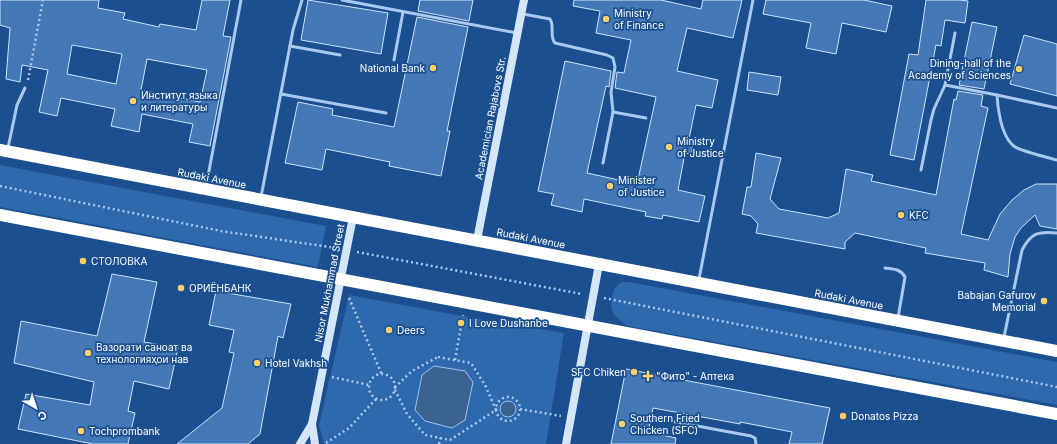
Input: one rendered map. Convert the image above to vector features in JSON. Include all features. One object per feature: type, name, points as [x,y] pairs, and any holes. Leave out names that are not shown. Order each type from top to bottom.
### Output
[{"type":"highway","name":"Rudaki Avenue","points":[[4,151],[1057,351]]},
{"type":"highway","points":[[0,215],[1057,414]]},
{"type":"street","name":"Academician Rajabovs Str.","points":[[477,240],[524,0]]},
{"type":"street","name":"Nisor Mukhammad Street","points":[[300,444],[312,424],[353,217]]},
{"type":"street","points":[[566,444],[599,264]]},
{"type":"street","name":"Nisor Mukhammad Street","points":[[312,424],[315,444]]},
{"type":"lane","points":[[206,189],[241,0]]},
{"type":"lane","points":[[261,199],[293,30],[302,0]]},
{"type":"lane","points":[[342,0],[517,33]]},
{"type":"lane","points":[[699,282],[753,0]]},
{"type":"lane","points":[[394,60],[403,12]]},
{"type":"lane","points":[[521,13],[550,19],[553,25],[552,38],[555,43],[607,55],[613,58],[614,67],[611,92],[613,112],[603,163]]},
{"type":"lane","points":[[921,170],[932,114],[945,84],[955,33]]},
{"type":"lane","points":[[290,46],[340,55]]},
{"type":"lane","points":[[945,84],[1057,108]]},
{"type":"lane","points":[[4,151],[17,106],[25,88]]},
{"type":"lane","points":[[281,94],[386,113]]},
{"type":"lane","points":[[996,95],[1000,117],[1011,143],[1020,149],[1057,160]]},
{"type":"lane","points":[[613,112],[646,118]]},
{"type":"lane","points":[[1004,340],[1020,258],[1024,247],[1035,234],[1041,232],[1057,233]]},
{"type":"lane","points":[[885,268],[899,270],[905,277],[898,320]]},
{"type":"lane","points":[[665,420],[751,436],[755,438],[756,444]]},
{"type":"path","points":[[25,88],[30,71],[43,0]]},
{"type":"path","points":[[0,186],[221,231],[346,250],[593,296],[1057,387]]},
{"type":"path","points":[[340,279],[382,375]]},
{"type":"path","points":[[455,360],[465,302]]},
{"type":"path","points":[[382,375],[374,378],[369,385],[370,393],[376,399],[384,400],[388,398],[393,392],[394,388],[412,370],[438,357],[471,363],[486,387],[496,410],[499,417],[506,421],[515,420],[518,417],[520,409],[518,402],[508,397],[500,400],[496,406],[496,410],[450,440],[425,435],[407,414],[394,388],[390,377],[382,375]]},
{"type":"path","points":[[322,375],[369,385]]},
{"type":"path","points":[[324,444],[350,428],[376,399]]},
{"type":"path","points":[[520,409],[571,417]]},
{"type":"path","points":[[439,444],[440,438]]},
{"type":"shaded area","points":[[0,165],[326,226],[318,267],[0,207]]},
{"type":"shaded area","points":[[622,282],[629,282],[1057,362],[1057,405],[628,326],[616,317],[611,307],[614,290]]},
{"type":"shaded area","points":[[349,295],[564,333],[546,444],[324,444],[319,425]]},
{"type":"shaded area","points":[[434,366],[465,371],[473,382],[465,420],[452,428],[425,421],[415,410],[422,375]]},
{"type":"shaded area","points":[[505,401],[511,401],[516,406],[514,415],[511,417],[505,417],[500,412],[500,406]]},
{"type":"building","points":[[0,0],[99,0],[98,8],[125,13],[123,19],[159,27],[160,24],[196,30],[202,0],[230,0],[223,36],[231,37],[210,146],[189,142],[193,124],[142,114],[139,132],[111,126],[115,109],[61,98],[57,116],[39,112],[48,70],[22,65],[20,82],[6,79],[10,28],[0,25]],"holes":[[[72,45],[122,54],[116,84],[67,74]],[[147,59],[207,70],[200,102],[141,90]]]},
{"type":"building","points":[[308,0],[388,13],[381,54],[301,40]]},
{"type":"building","points":[[420,0],[473,0],[469,21],[418,11]]},
{"type":"building","points":[[574,0],[661,0],[701,9],[703,0],[742,0],[733,38],[687,28],[677,71],[718,80],[712,108],[696,105],[689,139],[694,140],[691,154],[685,153],[678,190],[705,196],[699,222],[663,215],[662,219],[645,216],[646,212],[584,199],[582,212],[551,205],[554,194],[538,191],[565,61],[611,71],[609,87],[606,86],[587,173],[637,184],[656,97],[615,88],[617,72],[624,73],[631,40],[596,33],[600,11],[573,6]]},
{"type":"building","points":[[766,0],[864,0],[892,6],[886,32],[842,23],[836,54],[806,48],[811,23],[763,14]]},
{"type":"building","points":[[926,0],[968,1],[965,23],[945,20],[941,46],[936,45],[914,160],[890,155],[909,54],[918,55]]},
{"type":"building","name":"National Bank","points":[[417,17],[468,27],[447,131],[450,131],[441,176],[389,166],[390,162],[326,149],[322,170],[285,163],[298,102],[333,109],[332,115],[394,127]]},
{"type":"building","points":[[972,22],[997,27],[984,89],[959,85]]},
{"type":"building","points":[[1024,35],[1057,44],[1057,96],[1010,84]]},
{"type":"building","points":[[749,72],[781,77],[778,95],[747,90]]},
{"type":"building","points":[[958,91],[983,95],[981,106],[988,108],[961,234],[988,240],[1000,214],[1012,200],[1024,190],[1036,184],[1057,184],[1057,229],[1040,226],[1035,215],[1021,228],[1015,237],[1010,254],[1008,277],[984,270],[985,263],[925,253],[926,248],[855,233],[845,242],[845,249],[756,233],[758,224],[751,216],[742,214],[747,187],[751,187],[756,153],[781,158],[770,199],[779,209],[828,218],[839,213],[846,169],[873,175],[871,181],[936,195],[954,99],[956,100]]},
{"type":"building","points":[[112,274],[157,282],[144,342],[178,348],[169,389],[134,381],[128,411],[135,413],[128,444],[93,444],[18,429],[26,394],[90,405],[94,382],[14,363],[21,321],[97,336]]},
{"type":"building","points":[[216,291],[291,304],[283,338],[278,336],[260,434],[248,444],[177,444],[222,408],[234,353],[229,352],[234,330],[209,325]]},
{"type":"building","points":[[626,369],[830,408],[822,444],[789,444],[792,432],[653,408],[648,432],[676,438],[675,444],[611,444]]},
{"type":"place","name":"Ministry of Finance","points":[[606,19]]},
{"type":"place","name":"National Bank","points":[[433,68]]},
{"type":"place","name":"Dining-hall of the Academy of Sciences","points":[[1019,69]]},
{"type":"place","name":"Институт языка и литературы","points":[[133,101]]},
{"type":"place","name":"Ministry of Justice","points":[[669,147]]},
{"type":"place","name":"Minister of Justice","points":[[610,186]]},
{"type":"place","name":"KFC","points":[[901,215]]},
{"type":"place","name":"СТОЛОВКА","points":[[83,261]]},
{"type":"place","name":"ОРИЁНБАНК","points":[[181,288]]},
{"type":"place","name":"Babajan Gafurov Memorial","points":[[1044,301]]},
{"type":"place","name":"I Love Dushanbe","points":[[461,323]]},
{"type":"place","name":"Deers","points":[[389,330]]},
{"type":"place","name":"Вазорати саноат ва технологияҳои нав","points":[[88,353]]},
{"type":"place","name":"Hotel Vakhsh","points":[[257,363]]},
{"type":"place","name":"SFC Chiken","points":[[634,372]]},
{"type":"place","name":"\"Фито\" - Аптека","points":[[648,376]]},
{"type":"place","name":"Donatos Pizza","points":[[843,416]]},
{"type":"place","name":"Southern Fried Chicken (SFC)","points":[[622,424]]},
{"type":"place","name":"Tochprombank","points":[[81,431]]}]
